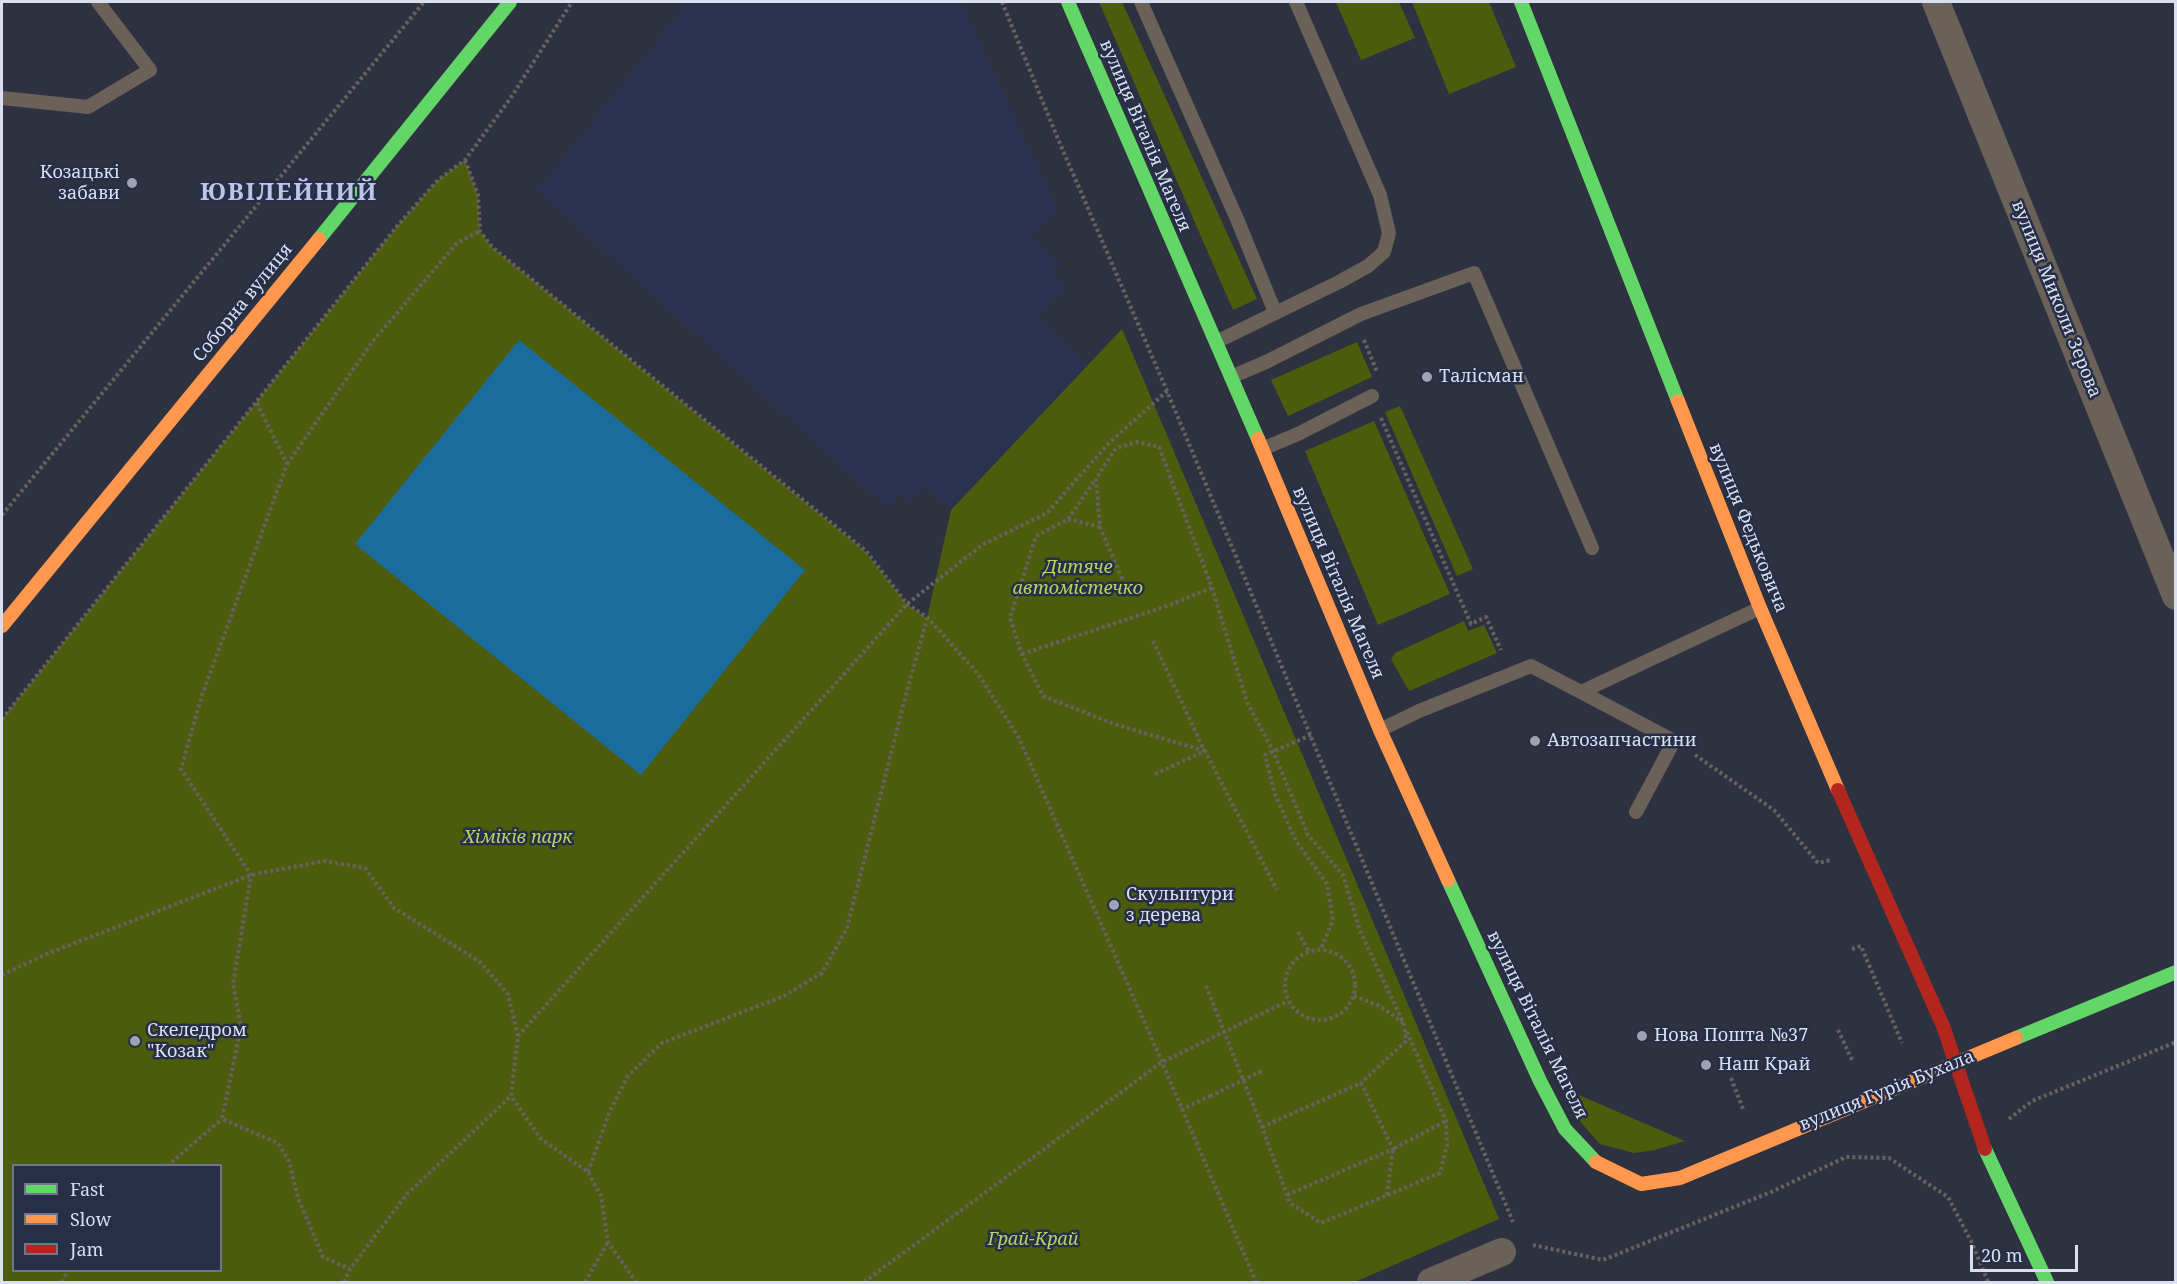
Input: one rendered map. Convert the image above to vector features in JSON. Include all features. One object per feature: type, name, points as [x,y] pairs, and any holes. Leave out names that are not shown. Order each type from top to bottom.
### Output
[{"type":"street","name":"Соборна вулиця","points":[[2,626],[510,2]]},
{"type":"street","name":"вулиця Віталія Магеля","points":[[1068,2],[1262,449],[1380,730],[1545,1091],[1565,1129],[1597,1164]]},
{"type":"street","name":"вулиця Федьковича","points":[[1521,2],[1760,608],[1864,852],[1943,1026],[1955,1063]]},
{"type":"street","name":"вулиця Миколи Зерова","points":[[1936,2],[2175,596]]},
{"type":"street","name":"вулиця Гурія Бухала","points":[[1597,1164],[1641,1184],[1680,1178],[2175,972]]},
{"type":"street","points":[[1955,1063],[1979,1136],[2047,1282]]},
{"type":"street","points":[[1431,1282],[1514,1242]]},
{"type":"lane","points":[[2,98],[88,107],[150,70],[98,2]]},
{"type":"lane","points":[[1141,2],[1237,219],[1275,312]]},
{"type":"lane","points":[[1216,342],[1368,266],[1384,252],[1389,232],[1380,195],[1296,2]]},
{"type":"lane","points":[[1231,378],[1354,317],[1474,273],[1592,548]]},
{"type":"lane","points":[[1262,449],[1298,434],[1372,396]]},
{"type":"lane","points":[[1581,692],[1760,608]]},
{"type":"lane","points":[[1380,730],[1419,711],[1531,666],[1674,741],[1636,812]]},
{"type":"path","points":[[2,515],[424,2]]},
{"type":"path","points":[[2,719],[398,225],[438,180],[465,160],[510,99],[572,2]]},
{"type":"path","points":[[1002,2],[1311,735],[1514,1242],[1603,1260],[1772,1192],[1809,1172],[1846,1157],[1890,1158],[1948,1197],[1972,1243],[1988,1282]]},
{"type":"path","points":[[465,160],[478,195],[480,231],[492,247],[866,551],[907,604],[928,618],[978,674],[1019,738],[1256,1282]]},
{"type":"path","points":[[169,1164],[222,1119],[241,1026],[233,984],[251,875],[181,769],[202,695],[287,464],[372,341],[457,243],[480,231]]},
{"type":"path","points":[[1354,317],[1380,378],[1372,396],[1471,624],[1486,617],[1513,675]]},
{"type":"path","points":[[518,1036],[907,604],[982,544],[1047,513],[1108,444],[1167,391]]},
{"type":"path","points":[[257,403],[287,464]]},
{"type":"path","points":[[1204,751],[1114,724],[1043,696],[1023,654],[1010,618],[1036,536],[1068,519],[1116,448],[1137,442],[1159,447],[1212,588],[1247,702],[1273,752],[1308,836],[1343,875],[1360,931],[1446,1121],[1447,1145],[1440,1173],[1321,1223],[1290,1203],[1206,986]]},
{"type":"path","points":[[1096,479],[1100,527],[1127,590]]},
{"type":"path","points":[[1068,519],[1100,527]]},
{"type":"path","points":[[1023,654],[1167,606],[1212,588]]},
{"type":"path","points":[[588,1172],[610,1110],[628,1076],[662,1043],[784,996],[822,973],[847,928],[906,694],[928,618]]},
{"type":"path","points":[[1153,641],[1204,751],[1277,890]]},
{"type":"path","points":[[1311,735],[1265,755],[1275,794],[1296,842],[1327,884],[1333,920],[1321,950]]},
{"type":"path","points":[[1674,741],[1774,810],[1818,863],[1864,852]]},
{"type":"path","points":[[1155,774],[1204,751]]},
{"type":"path","points":[[2,975],[44,955],[251,875],[324,861],[364,868],[394,908],[479,961],[508,994],[518,1036],[511,1096],[407,1194],[350,1269],[344,1282]]},
{"type":"path","points":[[1298,932],[1309,951]]},
{"type":"path","points":[[1852,950],[1861,946],[1902,1043]]},
{"type":"path","points":[[1321,950],[1333,952],[1343,958],[1350,967],[1355,978],[1354,996],[1346,1010],[1336,1016],[1326,1020],[1314,1020],[1304,1017],[1295,1010],[1288,1001],[1285,989],[1288,971],[1298,957],[1309,951],[1321,950]]},
{"type":"path","points":[[1262,1127],[1361,1083],[1406,1041],[1404,1024],[1380,1006],[1354,996]]},
{"type":"path","points":[[864,1282],[1162,1062],[1288,1001]]},
{"type":"path","points":[[1838,1030],[1852,1059]]},
{"type":"path","points":[[2001,1126],[2032,1101],[2175,1042]]},
{"type":"path","points":[[1181,1110],[1264,1070]]},
{"type":"path","points":[[1731,1078],[1743,1109]]},
{"type":"path","points":[[1361,1083],[1393,1149],[1387,1196]]},
{"type":"path","points":[[511,1096],[541,1139],[588,1172],[601,1196],[608,1242],[636,1282]]},
{"type":"path","points":[[222,1119],[278,1143],[289,1161],[298,1198],[322,1257],[350,1269]]},
{"type":"path","points":[[1287,1195],[1393,1149],[1446,1121]]},
{"type":"path","points":[[585,1282],[608,1242]]},
{"type":"shaded area","points":[[687,2],[961,2],[1058,210],[1031,236],[1061,264],[1052,273],[1066,286],[1038,317],[1088,365],[951,510],[926,487],[911,502],[901,493],[887,508],[537,190]]},
{"type":"shaded area","points":[[519,340],[805,570],[641,775],[355,544]]},
{"type":"green space","points":[[1099,2],[1122,2],[1257,299],[1233,310]]},
{"type":"green space","points":[[1336,2],[1399,2],[1415,38],[1361,60]]},
{"type":"green space","points":[[1412,2],[1489,2],[1516,67],[1449,94]]},
{"type":"green space","name":"Хіміків парк","points":[[465,160],[478,195],[480,231],[492,247],[865,551],[907,604],[927,618],[951,510],[1122,329],[1499,1219],[1355,1282],[2,1282],[2,719],[398,225],[438,180]]},
{"type":"green space","points":[[1357,342],[1372,377],[1288,416],[1271,380]]},
{"type":"green space","points":[[1400,406],[1473,569],[1457,576],[1385,412]]},
{"type":"green space","points":[[1374,421],[1450,594],[1378,625],[1305,451]]},
{"type":"green space","points":[[1464,621],[1468,631],[1484,625],[1497,653],[1409,691],[1391,659],[1395,653]]},
{"type":"green space","points":[[1579,1095],[1685,1141],[1655,1150],[1634,1153],[1600,1144],[1570,1110]]},
{"type":"traffic: fast","points":[[319,239],[510,2]]},
{"type":"traffic: fast","points":[[1068,2],[1258,439]]},
{"type":"traffic: fast","points":[[1521,2],[1678,401]]},
{"type":"traffic: fast","points":[[1448,880],[1540,1081],[1565,1129],[1596,1162]]},
{"type":"traffic: fast","points":[[2016,1038],[2176,972]]},
{"type":"traffic: fast","points":[[1985,1149],[2047,1282]]},
{"type":"traffic: slow","points":[[2,626],[319,239]]},
{"type":"traffic: slow","points":[[1678,401],[1760,608],[1838,790]]},
{"type":"traffic: slow","points":[[1258,439],[1380,730],[1448,880]]},
{"type":"traffic: slow","points":[[1596,1162],[1641,1184],[1680,1178],[2016,1038]]},
{"type":"traffic: jam","points":[[1838,790],[1943,1026],[1985,1149]]},
{"type":"place","name":"Козацькі забави","points":[[132,183]]},
{"type":"place","name":"Талісман","points":[[1427,377]]},
{"type":"place","name":"Автозапчастини","points":[[1535,741]]},
{"type":"place","name":"Скульптури з дерева","points":[[1114,905]]},
{"type":"place","name":"Нова Пошта №37","points":[[1642,1036]]},
{"type":"place","name":"Скеледром \"Козак\"","points":[[135,1041]]},
{"type":"place","name":"Наш Край","points":[[1706,1065]]},
{"type":"district","name":"ЮВІЛЕЙНИЙ","points":[[289,193]]},
{"type":"park label","name":"Дитяче автомістечко","points":[[1078,578]]},
{"type":"park label","name":"Грай-Край","points":[[1033,1240]]}]
